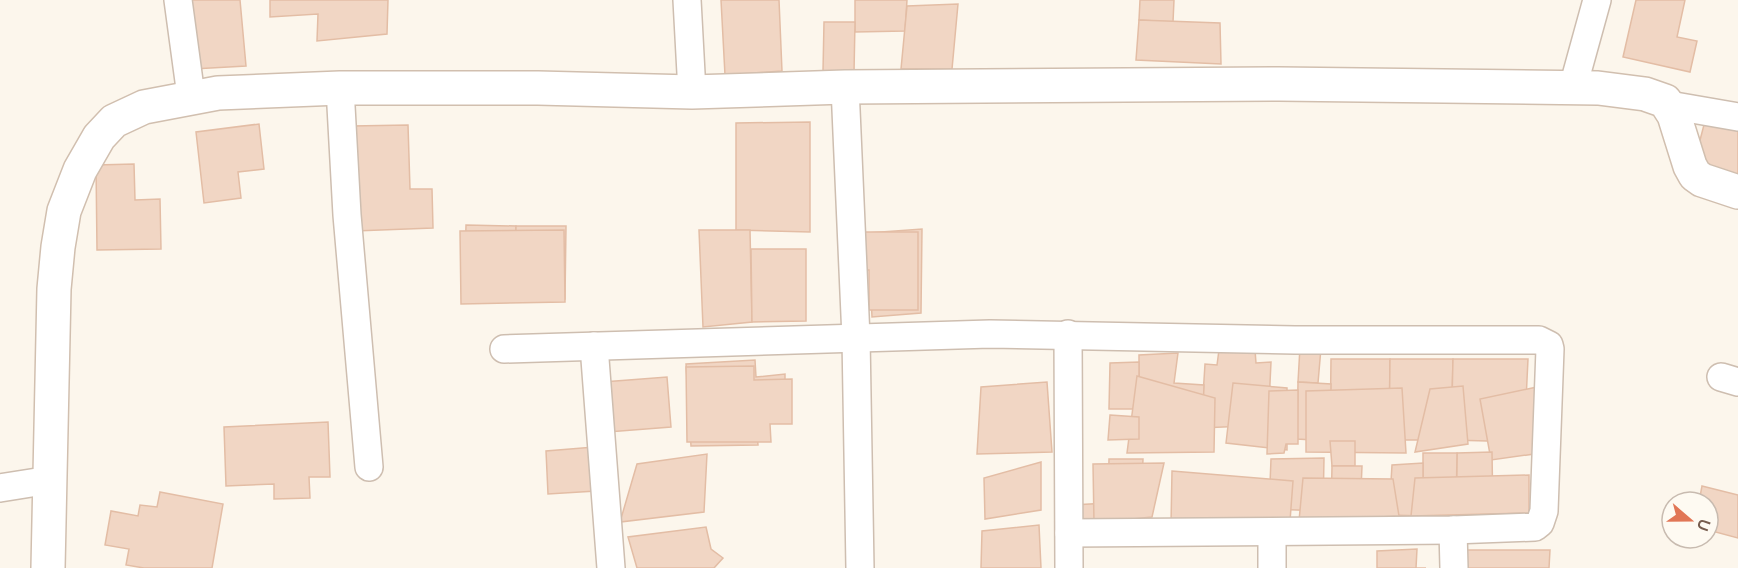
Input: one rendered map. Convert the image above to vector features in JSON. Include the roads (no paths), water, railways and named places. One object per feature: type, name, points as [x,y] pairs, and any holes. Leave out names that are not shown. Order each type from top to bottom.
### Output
[{"type":"street","points":[[178,0],[191,96]]},
{"type":"street","points":[[687,0],[692,92]]},
{"type":"street","points":[[1573,87],[1597,0]]},
{"type":"street","points":[[48,568],[54,289],[64,211],[80,170],[99,137],[114,121],[144,107],[191,96],[250,90],[340,88],[538,88],[692,92],[845,87],[1279,84],[1573,87],[1639,93],[1659,98],[1669,105],[1738,117]]},
{"type":"street","points":[[845,87],[856,338],[860,568]]},
{"type":"street","points":[[340,88],[347,215],[369,467]]},
{"type":"street","points":[[1669,105],[1690,166],[1695,174],[1702,180],[1738,192]]},
{"type":"street","points":[[504,349],[990,334],[1068,334],[1295,340],[1534,340],[1545,342],[1550,349],[1543,519],[1532,528],[1069,533]]},
{"type":"street","points":[[1068,334],[1069,568]]},
{"type":"street","points":[[594,346],[611,568]]},
{"type":"street","points":[[0,488],[50,480]]},
{"type":"street","points":[[1453,530],[1454,568]]},
{"type":"street","points":[[1272,532],[1272,568]]}]
